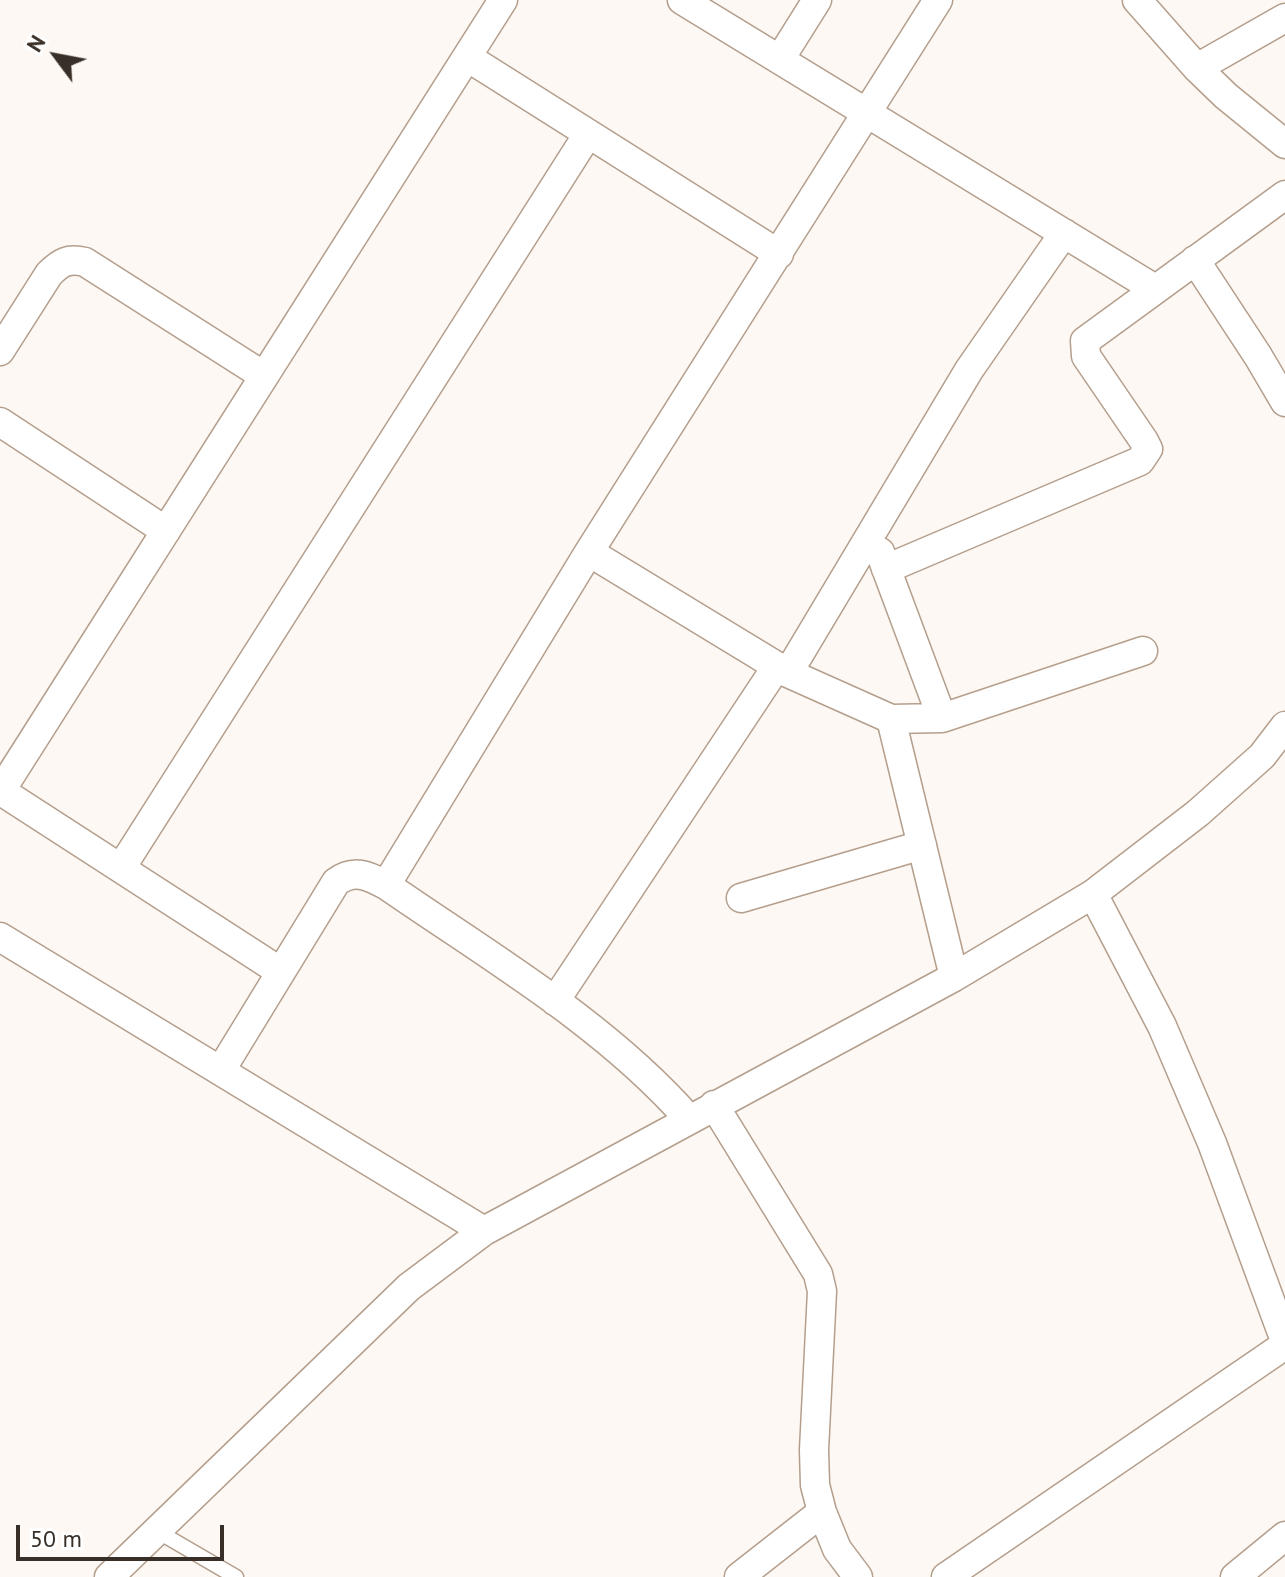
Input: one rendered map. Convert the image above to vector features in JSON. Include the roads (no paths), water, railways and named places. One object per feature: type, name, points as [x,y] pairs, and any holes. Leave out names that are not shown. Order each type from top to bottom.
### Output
[{"type":"street","points":[[281,972],[0,791],[503,0]]},
{"type":"street","points":[[780,59],[817,0]]},
{"type":"street","points":[[386,885],[589,552],[938,0]]},
{"type":"street","points":[[1137,0],[1197,68],[1285,144]]},
{"type":"street","points":[[700,5],[780,59],[1155,289]]},
{"type":"street","points":[[1197,68],[1285,18]]},
{"type":"street","points":[[467,57],[779,254]]},
{"type":"street","points":[[121,868],[588,134]]},
{"type":"street","points":[[886,569],[1146,456],[1148,449],[1144,441],[1086,356],[1083,348],[1085,341],[1285,195]]},
{"type":"street","points":[[555,1001],[783,670],[873,533],[969,370],[1064,233]]},
{"type":"street","points":[[0,351],[49,274],[60,263],[72,259],[85,262],[264,376]]},
{"type":"street","points":[[1195,260],[1285,402]]},
{"type":"street","points":[[0,422],[166,531]]},
{"type":"street","points":[[873,533],[942,718]]},
{"type":"street","points":[[589,552],[783,670],[891,719],[942,718],[1143,651]]},
{"type":"street","points":[[891,719],[954,977]]},
{"type":"street","points":[[109,1577],[409,1287],[484,1231],[688,1118],[954,977],[1093,894],[1198,813],[1262,756],[1285,726]]},
{"type":"street","points":[[741,898],[922,845]]},
{"type":"street","points":[[221,1070],[336,882],[358,873],[386,885],[555,1001],[611,1043],[659,1085],[688,1118]]},
{"type":"street","points":[[946,1577],[1285,1343],[1212,1143],[1181,1070],[1162,1026],[1093,894]]},
{"type":"street","points":[[0,937],[484,1231]]},
{"type":"street","points":[[714,1105],[818,1274],[822,1291],[815,1485],[837,1549],[858,1577]]},
{"type":"street","points":[[739,1577],[822,1512]]},
{"type":"street","points":[[1235,1577],[1285,1536]]},
{"type":"lane","points":[[157,1531],[236,1577]]}]
